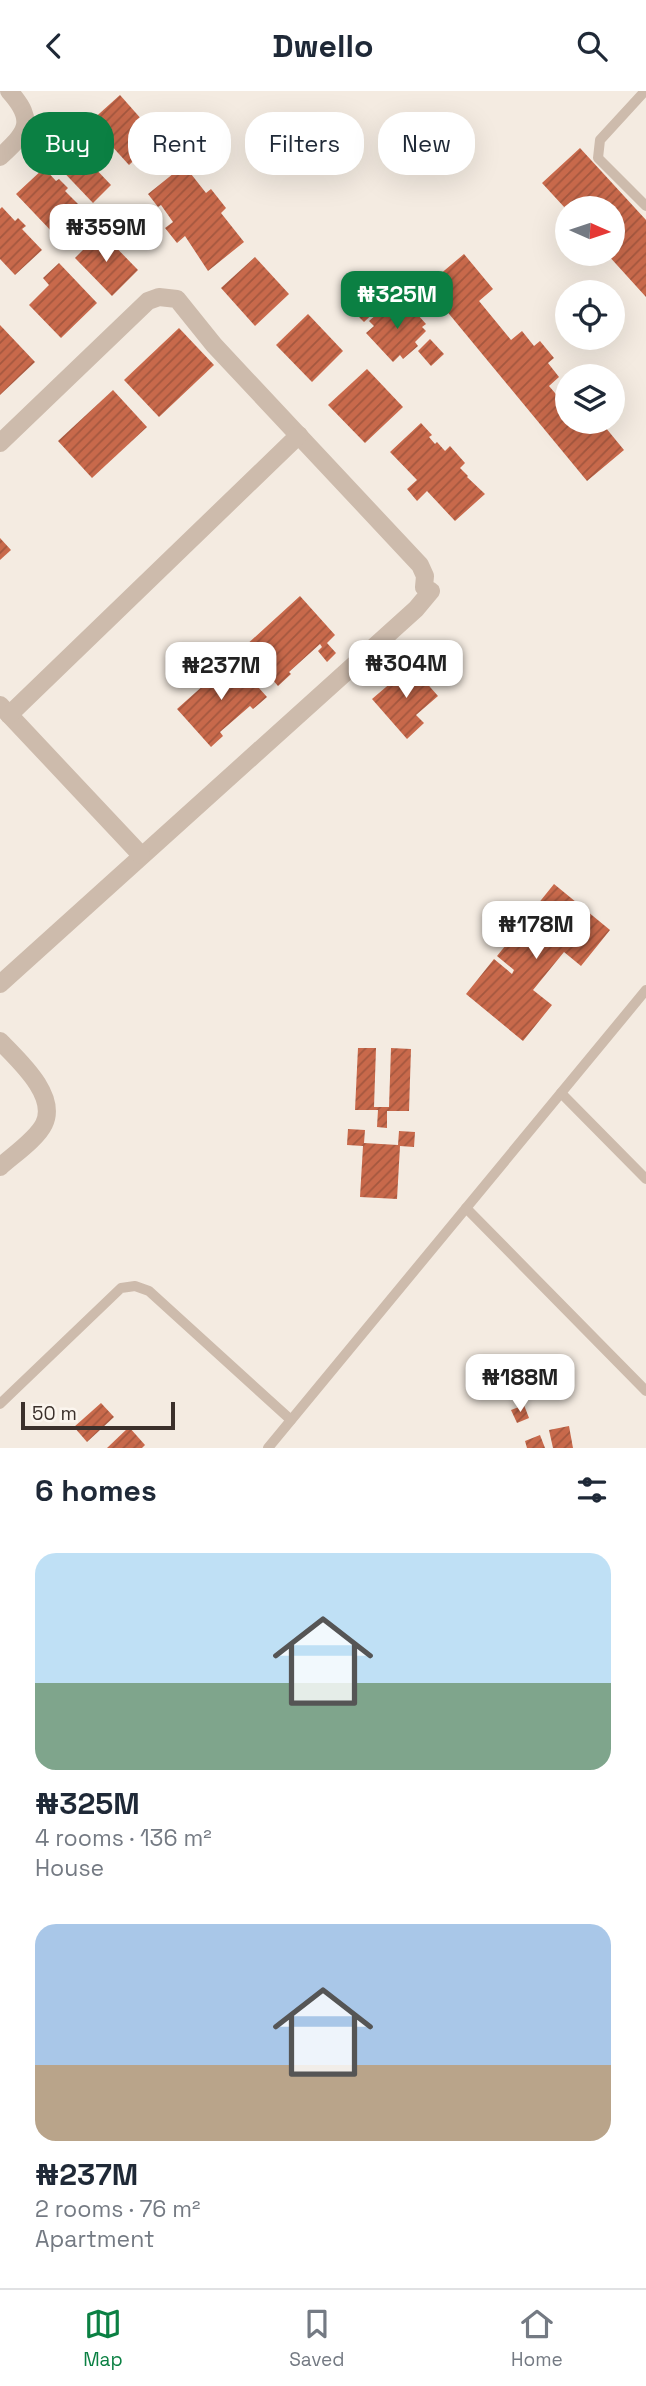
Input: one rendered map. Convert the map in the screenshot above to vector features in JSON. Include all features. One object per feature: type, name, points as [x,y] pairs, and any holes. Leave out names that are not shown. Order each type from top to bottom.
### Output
[{"type":"street","points":[[0,157],[23,136],[25,126],[23,112],[9,91]]},
{"type":"street","points":[[0,443],[148,301],[159,297],[177,299],[214,345],[420,565],[425,576],[425,587],[431,591],[416,609],[0,983]]},
{"type":"street","points":[[141,855],[5,710],[299,435]]},
{"type":"street","points":[[0,1041],[37,1081],[48,1109],[44,1125],[0,1167]]},
{"type":"lane","points":[[645,91],[600,140],[598,158],[646,206]]},
{"type":"lane","points":[[268,1448],[646,990]]},
{"type":"lane","points":[[561,1093],[646,1179]]},
{"type":"lane","points":[[466,1207],[646,1391]]},
{"type":"lane","points":[[0,1404],[121,1288],[135,1286],[149,1291],[291,1420]]},
{"type":"building","points":[[120,95],[135,112],[128,112],[128,164],[114,148],[114,112],[101,112]]},
{"type":"building","points":[[580,148],[624,196],[555,197],[542,183]]},
{"type":"building","points":[[36,175],[50,175],[68,188],[65,191],[83,209],[55,235],[16,194]]},
{"type":"building","points":[[66,175],[101,175],[111,185],[93,203]]},
{"type":"building","points":[[172,175],[192,175],[206,193],[211,189],[226,208],[221,213],[244,242],[208,271],[185,236],[177,243],[165,228],[173,222],[161,205],[158,207],[148,194]]},
{"type":"building","points":[[625,197],[646,220],[646,297],[618,266],[625,266]]},
{"type":"building","points":[[111,205],[125,220],[112,233],[98,218]]},
{"type":"building","points":[[2,207],[15,221],[18,218],[26,226],[22,229],[42,250],[15,275],[0,259]]},
{"type":"building","points":[[101,232],[138,270],[112,296],[75,258]]},
{"type":"building","points":[[464,254],[493,289],[479,301],[511,340],[522,331],[534,346],[540,341],[554,358],[548,363],[555,372],[555,381],[549,386],[555,393],[555,434],[611,434],[624,450],[587,481],[426,286]]},
{"type":"building","points":[[255,257],[289,294],[255,326],[221,288]]},
{"type":"building","points":[[59,263],[97,303],[61,338],[29,305],[49,285],[43,278]]},
{"type":"building","points":[[384,285],[393,295],[364,322],[354,312]]},
{"type":"building","points":[[400,302],[406,309],[410,306],[426,324],[422,327],[426,331],[415,342],[418,346],[403,359],[400,355],[393,362],[366,333],[374,326],[369,321],[384,308],[388,313]]},
{"type":"building","points":[[308,314],[343,351],[312,382],[276,345]]},
{"type":"building","points":[[0,325],[35,362],[0,395]]},
{"type":"building","points":[[179,328],[214,365],[159,417],[124,380]]},
{"type":"building","points":[[430,339],[444,354],[431,366],[418,351]]},
{"type":"building","points":[[367,369],[403,407],[365,443],[328,405]]},
{"type":"building","points":[[113,390],[147,427],[92,478],[58,441]]},
{"type":"building","points":[[421,423],[432,435],[429,437],[435,444],[437,442],[445,451],[450,446],[465,463],[460,468],[485,494],[455,521],[427,491],[417,501],[407,489],[417,480],[390,452]]},
{"type":"building","points":[[0,538],[11,550],[0,560]]},
{"type":"building","points":[[300,596],[335,635],[327,643],[336,653],[327,662],[318,651],[322,647],[320,644],[289,672],[291,674],[278,686],[244,647]]},
{"type":"building","points":[[233,659],[267,697],[253,709],[250,706],[220,732],[223,736],[211,747],[177,709]]},
{"type":"building","points":[[408,662],[438,696],[416,715],[424,723],[407,739],[372,699],[393,681],[390,678]]},
{"type":"building","points":[[554,884],[610,930],[581,966],[564,952],[533,990],[552,1005],[523,1041],[466,994],[494,959],[512,974],[514,970],[497,956],[523,924],[540,939],[543,935],[525,920]]},
{"type":"building","points":[[358,1048],[376,1048],[374,1107],[389,1107],[391,1048],[411,1049],[409,1111],[387,1111],[387,1128],[377,1127],[378,1110],[355,1110]]},
{"type":"building","points":[[348,1129],[365,1130],[364,1143],[398,1145],[399,1131],[415,1132],[414,1147],[400,1146],[397,1199],[360,1197],[363,1146],[347,1145]]},
{"type":"building","points":[[101,1403],[114,1417],[87,1442],[74,1427]]},
{"type":"building","points":[[524,1405],[529,1418],[517,1423],[511,1410]]},
{"type":"building","points":[[569,1426],[573,1448],[553,1448],[549,1430]]},
{"type":"building","points":[[129,1427],[145,1445],[142,1448],[107,1448]]},
{"type":"building","points":[[540,1435],[545,1448],[527,1448],[525,1441]]}]
